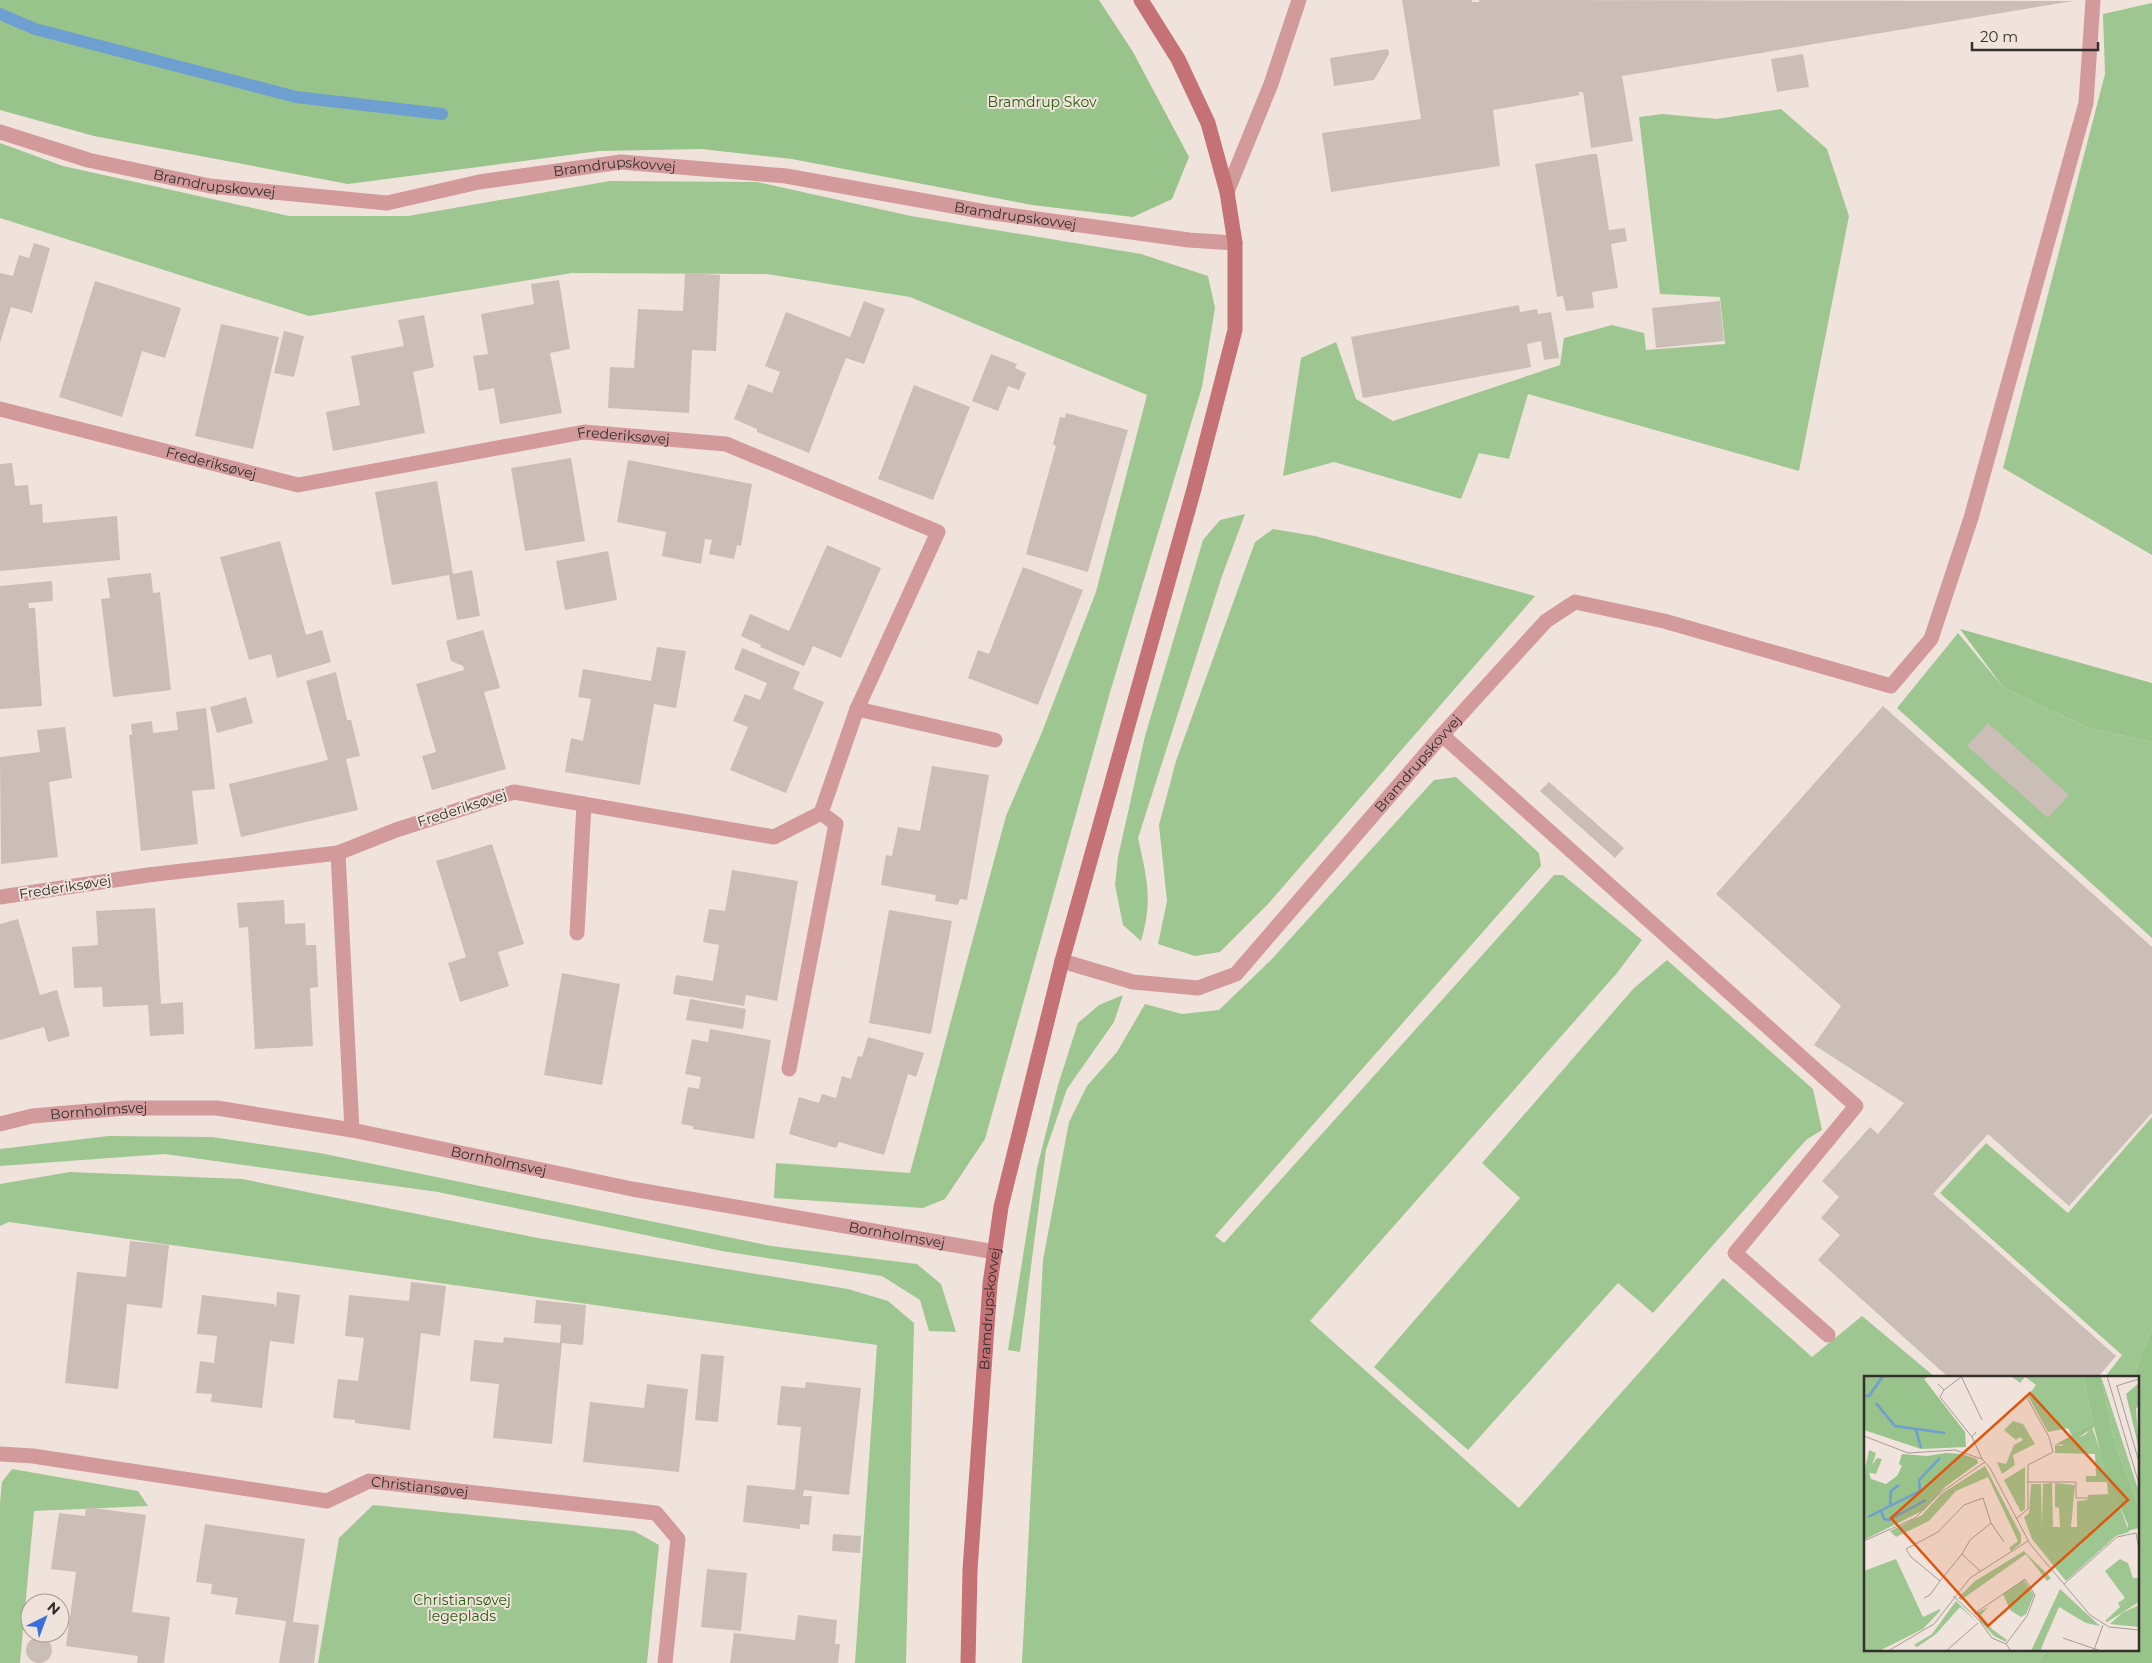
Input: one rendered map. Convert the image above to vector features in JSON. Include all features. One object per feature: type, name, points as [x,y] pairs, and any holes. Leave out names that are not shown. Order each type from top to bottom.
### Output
[{"type":"street","name":"Bramdrupskovvej","points":[[968,1663],[970,1570],[990,1284],[1003,1198],[1062,961],[1194,489],[1236,330],[1235,243],[1227,192],[1208,124],[1178,59],[1141,0]]},
{"type":"street","points":[[1227,192],[1271,84],[1299,0]]},
{"type":"street","name":"Bramdrupskovvej","points":[[1062,961],[1133,982],[1198,988],[1236,974],[1442,735],[1546,621],[1575,602],[1664,621],[1799,658],[1891,686],[1932,639],[1971,518],[2086,103],[2093,0]]},
{"type":"street","name":"Bramdrupskovvej","points":[[0,132],[88,160],[210,186],[387,203],[479,182],[621,162],[786,176],[986,212],[1188,240],[1235,243]]},
{"type":"street","name":"Frederiksøvej","points":[[0,409],[298,485],[584,432],[726,444],[938,532],[857,709],[821,813],[774,836],[514,792],[396,830],[338,853],[148,874],[0,897]]},
{"type":"street","points":[[857,709],[996,740]]},
{"type":"street","points":[[1442,735],[1856,1106],[1735,1253],[1828,1336]]},
{"type":"street","points":[[576,933],[584,804]]},
{"type":"street","points":[[789,1069],[836,824],[821,813]]},
{"type":"street","points":[[338,853],[352,1130]]},
{"type":"street","name":"Bornholmsvej","points":[[0,1124],[32,1116],[126,1108],[217,1108],[352,1130],[632,1189],[995,1252]]},
{"type":"street","name":"Christiansøvej","points":[[0,1454],[43,1458],[327,1501],[369,1480],[656,1513],[678,1539],[665,1663]]},
{"type":"green space","name":"Bramdrup Skov","points":[[0,0],[1099,0],[1133,52],[1189,157],[1172,199],[1133,217],[1032,205],[792,159],[701,149],[599,151],[348,184],[94,136],[0,110]]},
{"type":"green space","points":[[2152,3],[2152,555],[2003,468],[2105,74],[2103,14]]},
{"type":"green space","points":[[1781,109],[1827,149],[1849,216],[1799,471],[1528,394],[1509,459],[1479,453],[1461,499],[1334,462],[1283,476],[1301,358],[1336,342],[1356,399],[1393,421],[1560,365],[1564,338],[1612,325],[1644,333],[1646,350],[1725,344],[1720,297],[1660,294],[1639,117],[1662,114],[1717,119]]},
{"type":"green space","points":[[0,143],[63,166],[289,216],[408,216],[610,181],[757,182],[911,216],[1141,254],[1208,276],[1215,308],[1202,387],[1111,689],[985,1139],[945,1199],[923,1208],[774,1198],[776,1163],[910,1173],[1006,816],[1042,732],[1096,592],[1147,395],[910,297],[767,274],[572,273],[309,316],[0,218]]},
{"type":"green space","points":[[1245,514],[1222,576],[1138,838],[1144,865],[1148,901],[1145,927],[1141,941],[1123,925],[1115,885],[1118,857],[1145,736],[1203,540],[1220,520]]},
{"type":"green space","points":[[1273,529],[1315,536],[1535,596],[1268,904],[1220,952],[1195,956],[1158,944],[1167,901],[1159,825],[1176,761],[1255,542]]},
{"type":"green space","points":[[1960,629],[2152,683],[2152,742],[2088,728],[2003,687]]},
{"type":"green space","points":[[1958,633],[2003,687],[2088,728],[2152,742],[2152,938],[1897,708]]},
{"type":"green space","points":[[1456,777],[1539,853],[1541,866],[1215,1236],[1224,1243],[1554,875],[1563,875],[1642,940],[1617,973],[1310,1321],[1519,1508],[1723,1278],[1812,1357],[1862,1316],[1934,1376],[1864,1376],[1864,1650],[2045,1650],[2039,1663],[1022,1663],[1043,1260],[1069,1122],[1087,1086],[1117,1052],[1145,1004],[1182,1014],[1219,1010],[1271,960],[1434,780]]},
{"type":"green space","points":[[1667,960],[1813,1089],[1822,1130],[1806,1140],[1653,1313],[1618,1283],[1468,1450],[1374,1367],[1520,1198],[1482,1163],[1634,988]]},
{"type":"green space","points":[[1123,995],[1114,1022],[1067,1089],[1046,1150],[1020,1352],[1008,1350],[1037,1168],[1058,1085],[1078,1023],[1099,1005]]},
{"type":"green space","points":[[2152,1117],[2152,1328],[2133,1376],[2106,1376],[2122,1355],[1940,1193],[1986,1143],[2068,1213]]},
{"type":"green space","points":[[108,1136],[212,1137],[320,1153],[771,1246],[917,1264],[941,1284],[956,1332],[929,1331],[920,1300],[882,1276],[722,1251],[438,1192],[165,1154],[0,1166],[0,1149]]},
{"type":"green space","points":[[70,1172],[242,1179],[538,1238],[848,1289],[888,1301],[914,1323],[906,1663],[855,1663],[877,1345],[9,1222],[0,1226],[0,1184]]},
{"type":"green space","points":[[2152,1328],[2152,1663],[2039,1663],[2045,1650],[2140,1650],[2140,1376],[2133,1376]]},
{"type":"green space","points":[[12,1469],[138,1491],[148,1506],[34,1511],[26,1593],[20,1593],[20,1643],[22,1643],[20,1663],[0,1663],[0,1503],[2,1482]]},
{"type":"green space","name":"Christiansøvej legeplads","points":[[373,1505],[634,1531],[659,1545],[647,1663],[318,1663],[339,1538]]},
{"type":"building","points":[[1402,0],[1472,0],[1472,2],[1479,2],[1479,0],[2073,1],[1622,76],[1633,141],[1591,148],[1583,92],[1578,92],[1580,95],[1493,110],[1500,166],[1331,192],[1322,133],[1421,119]]},
{"type":"building","points":[[1388,49],[1389,54],[1374,80],[1334,86],[1330,58]]},
{"type":"building","points":[[1803,54],[1809,87],[1777,92],[1771,59]]},
{"type":"building","points":[[1597,154],[1609,230],[1625,228],[1627,241],[1611,244],[1618,288],[1592,292],[1594,308],[1566,311],[1563,296],[1557,297],[1535,164]]},
{"type":"building","points":[[34,243],[50,248],[32,313],[11,307],[0,343],[0,273],[13,276],[19,255],[29,258]]},
{"type":"building","points":[[685,273],[720,275],[716,351],[692,350],[689,413],[608,408],[610,367],[634,368],[638,309],[683,311]]},
{"type":"building","points":[[559,280],[570,349],[550,353],[562,413],[500,424],[494,388],[479,391],[473,356],[488,354],[481,314],[534,304],[531,284]]},
{"type":"building","points":[[95,281],[181,308],[165,358],[142,351],[122,417],[59,397]]},
{"type":"building","points":[[864,301],[885,309],[864,364],[846,358],[809,453],[757,432],[757,429],[734,419],[748,384],[772,393],[780,372],[765,366],[786,312],[850,337]]},
{"type":"building","points":[[1720,301],[1724,341],[1656,348],[1652,308]]},
{"type":"building","points":[[1519,305],[1520,312],[1537,309],[1538,314],[1551,312],[1559,358],[1544,360],[1541,341],[1527,344],[1531,367],[1363,398],[1351,337]]},
{"type":"building","points":[[424,315],[434,367],[413,372],[425,433],[333,451],[326,412],[360,405],[351,356],[404,346],[398,320]]},
{"type":"building","points":[[221,324],[279,337],[253,449],[195,436]]},
{"type":"building","points":[[284,331],[304,336],[294,377],[274,373]]},
{"type":"building","points":[[991,354],[1017,364],[1015,368],[1026,373],[1019,390],[1008,386],[998,411],[972,401]]},
{"type":"building","points":[[914,385],[970,407],[933,500],[878,479]]},
{"type":"building","points":[[1066,413],[1128,430],[1088,572],[1026,554],[1056,446],[1053,444],[1060,417],[1065,418]]},
{"type":"building","points":[[571,458],[585,541],[525,551],[511,468]]},
{"type":"building","points":[[628,460],[752,484],[741,546],[737,545],[734,559],[709,554],[712,540],[705,539],[701,564],[662,556],[666,532],[617,522]]},
{"type":"building","points":[[12,463],[15,486],[28,485],[30,505],[42,504],[43,523],[117,516],[120,560],[0,571],[0,464]]},
{"type":"building","points":[[437,481],[453,574],[472,570],[480,616],[457,620],[449,575],[392,585],[375,492]]},
{"type":"building","points":[[280,541],[306,635],[322,630],[331,662],[277,678],[271,654],[249,660],[220,557]]},
{"type":"building","points":[[827,545],[881,568],[841,658],[813,646],[804,666],[760,647],[761,645],[741,636],[750,614],[789,631]]},
{"type":"building","points":[[608,551],[617,600],[565,610],[556,561]]},
{"type":"building","points":[[1023,567],[1083,590],[1038,705],[968,678],[978,650],[989,654]]},
{"type":"building","points":[[151,573],[153,593],[160,592],[171,690],[113,697],[101,599],[110,598],[107,578]]},
{"type":"building","points":[[52,581],[53,601],[28,603],[29,608],[35,608],[42,706],[0,709],[0,586]]},
{"type":"building","points":[[483,630],[500,688],[484,692],[506,769],[432,790],[422,756],[436,752],[416,684],[464,670],[463,666],[451,661],[446,641]]},
{"type":"building","points":[[657,647],[686,651],[676,708],[654,704],[640,785],[565,772],[571,738],[583,741],[591,699],[578,697],[583,669],[651,681]]},
{"type":"building","points":[[742,648],[800,672],[793,689],[824,702],[786,793],[730,770],[748,727],[733,721],[745,694],[760,700],[767,683],[734,669]]},
{"type":"building","points":[[336,672],[347,720],[351,720],[360,756],[346,759],[358,810],[241,837],[229,784],[328,760],[306,681]]},
{"type":"building","points":[[246,697],[253,723],[217,733],[210,707]]},
{"type":"building","points":[[1883,706],[2152,947],[2152,1113],[2069,1206],[1988,1134],[1933,1194],[2116,1356],[2099,1376],[1947,1376],[1818,1260],[1840,1235],[1821,1218],[1839,1197],[1822,1181],[1870,1127],[1878,1134],[1904,1103],[1814,1045],[1841,1006],[1716,894]]},
{"type":"building","points":[[206,708],[215,789],[192,791],[198,844],[141,851],[129,735],[132,735],[131,724],[152,721],[153,733],[178,730],[176,712]]},
{"type":"building","points":[[1988,723],[2069,795],[2048,818],[1967,746]]},
{"type":"building","points":[[65,727],[72,778],[49,782],[58,857],[1,864],[0,757],[40,752],[37,730]]},
{"type":"building","points":[[932,766],[989,775],[967,900],[960,899],[958,905],[935,901],[936,895],[881,885],[886,855],[892,856],[898,827],[920,831]]},
{"type":"building","points":[[1549,782],[1624,848],[1615,858],[1540,791]]},
{"type":"building","points":[[492,844],[524,944],[498,952],[509,986],[460,1002],[448,963],[466,957],[436,861]]},
{"type":"building","points":[[732,870],[798,881],[777,1001],[746,995],[744,1006],[673,994],[676,975],[713,981],[719,945],[703,942],[709,909],[725,911]]},
{"type":"building","points":[[284,900],[285,924],[305,923],[306,945],[316,945],[318,987],[310,988],[313,1046],[255,1049],[248,927],[239,928],[237,903]]},
{"type":"building","points":[[155,908],[161,1004],[183,1002],[184,1034],[150,1036],[148,1005],[103,1007],[102,987],[74,988],[72,947],[98,945],[96,911]]},
{"type":"building","points":[[889,910],[952,921],[931,1034],[869,1023]]},
{"type":"building","points":[[18,919],[40,995],[57,990],[70,1036],[48,1042],[44,1027],[0,1040],[0,924]]},
{"type":"building","points":[[562,973],[620,984],[602,1085],[544,1075]]},
{"type":"building","points":[[690,999],[746,1009],[743,1029],[686,1020]]},
{"type":"building","points":[[710,1029],[771,1040],[754,1139],[693,1129],[693,1126],[681,1124],[688,1087],[699,1089],[701,1077],[685,1074],[692,1039],[708,1042]]},
{"type":"building","points":[[868,1037],[924,1053],[916,1077],[908,1074],[884,1155],[839,1142],[836,1148],[789,1134],[799,1097],[819,1103],[822,1094],[836,1098],[842,1076],[851,1079],[858,1056],[862,1057]]},
{"type":"building","points":[[130,1241],[169,1245],[162,1308],[127,1304],[118,1389],[65,1383],[77,1272],[126,1277]]},
{"type":"building","points":[[411,1282],[446,1286],[440,1336],[421,1333],[410,1430],[355,1423],[355,1420],[333,1418],[338,1379],[358,1381],[364,1338],[345,1336],[349,1295],[409,1301]]},
{"type":"building","points":[[277,1292],[300,1295],[294,1344],[270,1341],[262,1408],[211,1402],[212,1394],[196,1393],[200,1361],[214,1363],[217,1336],[197,1334],[202,1295],[274,1304],[276,1307]]},
{"type":"building","points":[[536,1300],[586,1305],[583,1345],[562,1343],[552,1444],[493,1438],[499,1384],[470,1381],[474,1340],[503,1343],[504,1337],[560,1343],[561,1325],[534,1323]]},
{"type":"building","points":[[701,1354],[724,1356],[718,1422],[695,1420]]},
{"type":"building","points":[[806,1382],[861,1388],[849,1495],[804,1490],[803,1496],[812,1496],[809,1525],[800,1524],[800,1529],[743,1522],[747,1485],[795,1490],[801,1427],[777,1425],[781,1386],[805,1388]]},
{"type":"building","points":[[647,1384],[688,1389],[679,1472],[583,1462],[590,1402],[644,1408]]},
{"type":"building","points":[[86,1507],[146,1515],[132,1612],[170,1617],[164,1663],[137,1663],[138,1656],[66,1646],[66,1643],[70,1643],[70,1616],[76,1572],[51,1569],[59,1513],[85,1516]]},
{"type":"building","points":[[205,1524],[305,1539],[293,1622],[319,1625],[314,1663],[279,1663],[286,1621],[235,1614],[238,1598],[211,1594],[212,1584],[196,1582]]},
{"type":"building","points":[[833,1534],[861,1536],[860,1553],[832,1551]]},
{"type":"building","points":[[707,1569],[747,1573],[741,1631],[701,1627]]},
{"type":"building","points":[[798,1615],[837,1620],[835,1644],[840,1644],[838,1663],[730,1663],[734,1633],[795,1640]]},
{"type":"building","points":[[28,1643],[50,1643],[52,1650],[49,1660],[39,1663],[29,1660],[26,1650]]},
{"type":"waterway","points":[[0,14],[35,29],[296,97],[442,114]]}]
